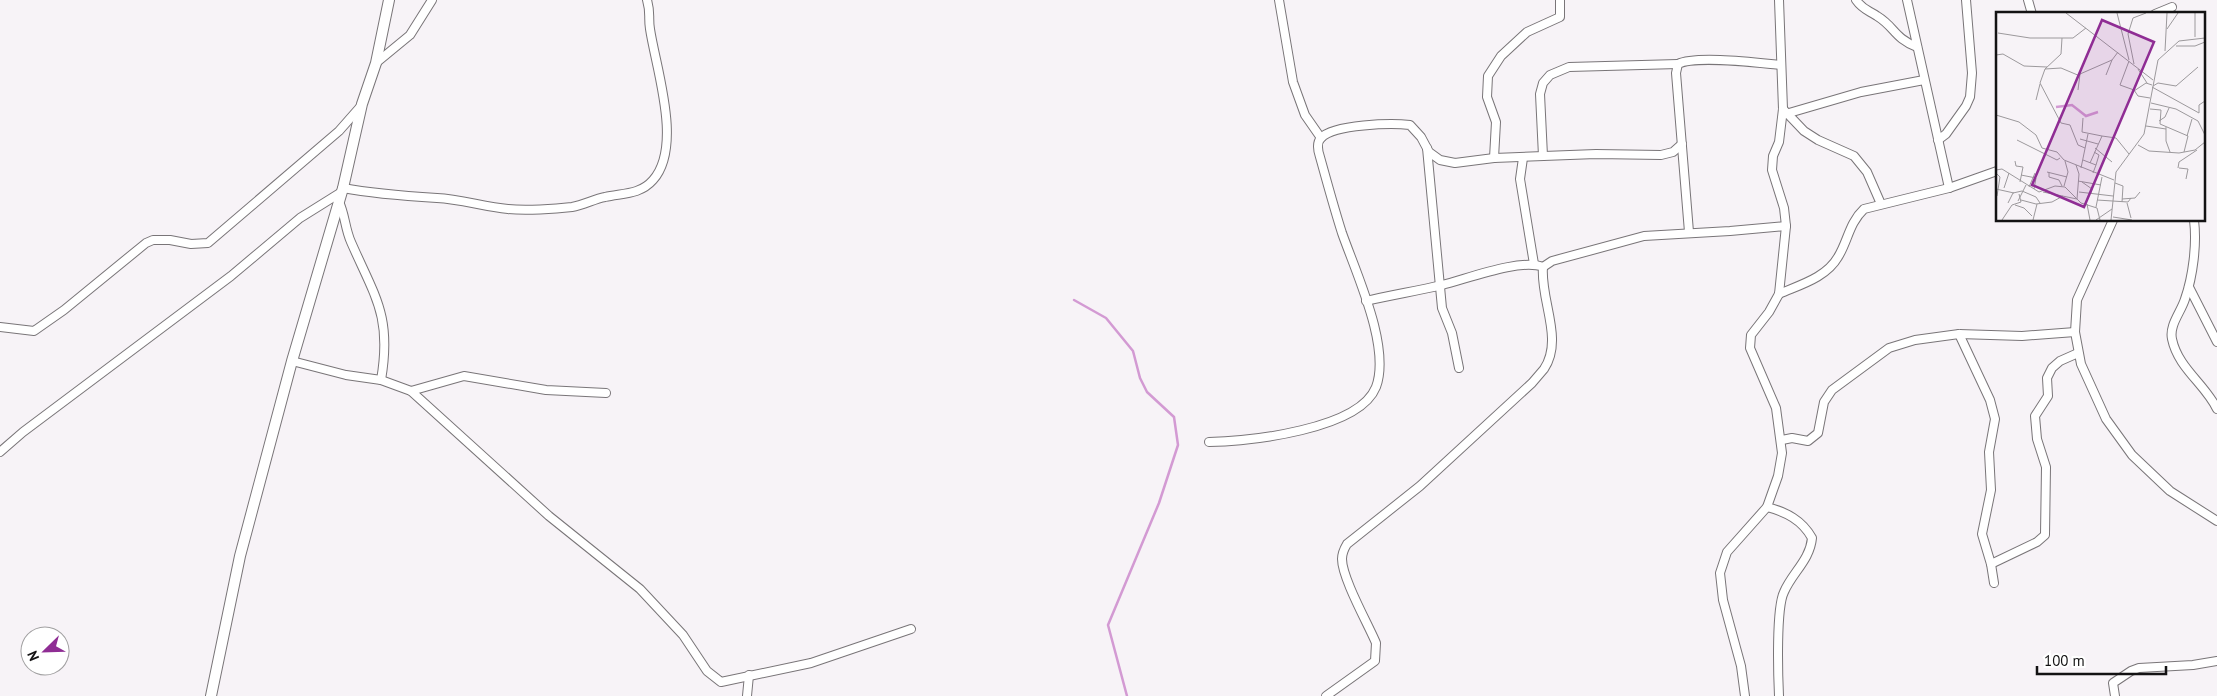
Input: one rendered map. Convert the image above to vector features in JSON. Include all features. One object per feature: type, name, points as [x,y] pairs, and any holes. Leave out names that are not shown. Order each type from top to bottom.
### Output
[{"type":"street","points":[[211,696],[240,556],[292,361],[341,194],[362,104],[376,63],[389,0]]},
{"type":"street","points":[[376,63],[410,35],[432,0]]},
{"type":"street","points":[[0,452],[23,432],[231,276],[300,218],[341,194],[437,198],[509,209],[526,209],[573,207],[604,197],[619,197],[645,188],[654,179],[666,154],[665,97],[650,28],[651,15],[647,0]]},
{"type":"street","points":[[1279,0],[1293,82],[1305,115],[1320,138]]},
{"type":"street","points":[[1494,158],[1496,122],[1488,97],[1488,76],[1501,56],[1527,32],[1560,17],[1560,0]]},
{"type":"street","points":[[1744,696],[1741,666],[1723,600],[1720,573],[1728,552],[1757,521],[1767,507],[1778,476],[1782,440],[1772,396],[1750,348],[1751,335],[1769,312],[1779,294],[1786,226],[1784,208],[1772,170],[1773,156],[1779,142],[1786,111],[1781,65],[1779,0]]},
{"type":"street","points":[[1856,0],[1862,9],[1879,17],[1900,39],[1917,47]]},
{"type":"street","points":[[1907,0],[1949,188]]},
{"type":"street","points":[[1938,140],[1946,134],[1966,106],[1970,97],[1972,73],[1966,0]]},
{"type":"street","points":[[2160,12],[2172,7]]},
{"type":"street","points":[[1543,156],[1540,94],[1543,83],[1550,75],[1569,67],[1678,64],[1692,61],[1738,61],[1781,65]]},
{"type":"street","points":[[1678,64],[1676,73],[1689,232]]},
{"type":"street","points":[[1786,111],[1861,92],[1924,80]]},
{"type":"street","points":[[0,327],[34,331],[64,310],[136,249],[153,240],[208,243],[340,131],[362,104]]},
{"type":"street","points":[[1786,111],[1804,131],[1818,140],[1854,156],[1867,172],[1881,204]]},
{"type":"street","points":[[1209,442],[1269,438],[1339,417],[1361,405],[1376,388],[1381,365],[1379,348],[1320,157],[1318,145],[1320,138],[1331,132],[1364,126],[1410,125],[1421,137],[1427,148],[1440,160],[1455,163],[1494,158],[1543,156],[1596,154],[1661,155],[1672,152],[1682,144]]},
{"type":"street","points":[[1427,148],[1442,308],[1452,333],[1459,368]]},
{"type":"street","points":[[1523,158],[1520,179],[1534,264]]},
{"type":"street","points":[[1779,294],[1809,281],[1826,270],[1837,259],[1856,217],[1864,209],[1949,188],[1996,171]]},
{"type":"street","points":[[341,194],[350,240],[381,309],[385,356],[381,380]]},
{"type":"street","points":[[2112,221],[2077,300],[2075,332],[2078,353],[2102,412],[2123,444],[2170,490],[2217,521]]},
{"type":"street","points":[[2194,221],[2189,287],[2172,330],[2172,339],[2183,363],[2217,409]]},
{"type":"street","points":[[1543,267],[1552,261],[1634,238],[1689,232],[1730,232],[1786,226]]},
{"type":"street","points":[[1366,301],[1441,285],[1491,271],[1534,264],[1543,267]]},
{"type":"street","points":[[1326,696],[1376,661],[1378,651],[1345,574],[1342,558],[1343,551],[1347,544],[1399,504],[1449,460],[1532,383],[1550,361],[1552,350],[1551,328],[1542,277],[1543,267]]},
{"type":"street","points":[[2189,287],[2217,342]]},
{"type":"street","points":[[1782,440],[1792,438],[1808,440],[1815,436],[1824,402],[1832,390],[1889,348],[1915,340],[1959,334],[2022,336],[2075,332]]},
{"type":"street","points":[[1959,334],[1990,400],[1995,419],[1989,452],[1991,490],[1982,534],[1991,564],[1994,583]]},
{"type":"street","points":[[1991,564],[2037,542],[2045,535],[2046,467],[2037,439],[2035,416],[2048,396],[2047,378],[2052,368],[2060,360],[2078,353]]},
{"type":"street","points":[[292,361],[346,375],[381,380],[411,391],[549,516],[640,589],[683,635],[696,658],[720,682],[811,663],[911,629]]},
{"type":"street","points":[[411,391],[464,376],[546,390],[606,393]]},
{"type":"street","points":[[1767,507],[1778,510],[1800,522],[1812,538],[1806,559],[1783,594],[1780,613],[1779,696]]},
{"type":"street","points":[[2115,696],[2113,683],[2134,669],[2193,665],[2217,661]]},
{"type":"street","points":[[747,696],[749,675]]},
{"type":"waterway","points":[[1074,300],[1106,318],[1133,351],[1140,378],[1147,392],[1174,417],[1178,445],[1159,503],[1108,625],[1127,696]]}]
